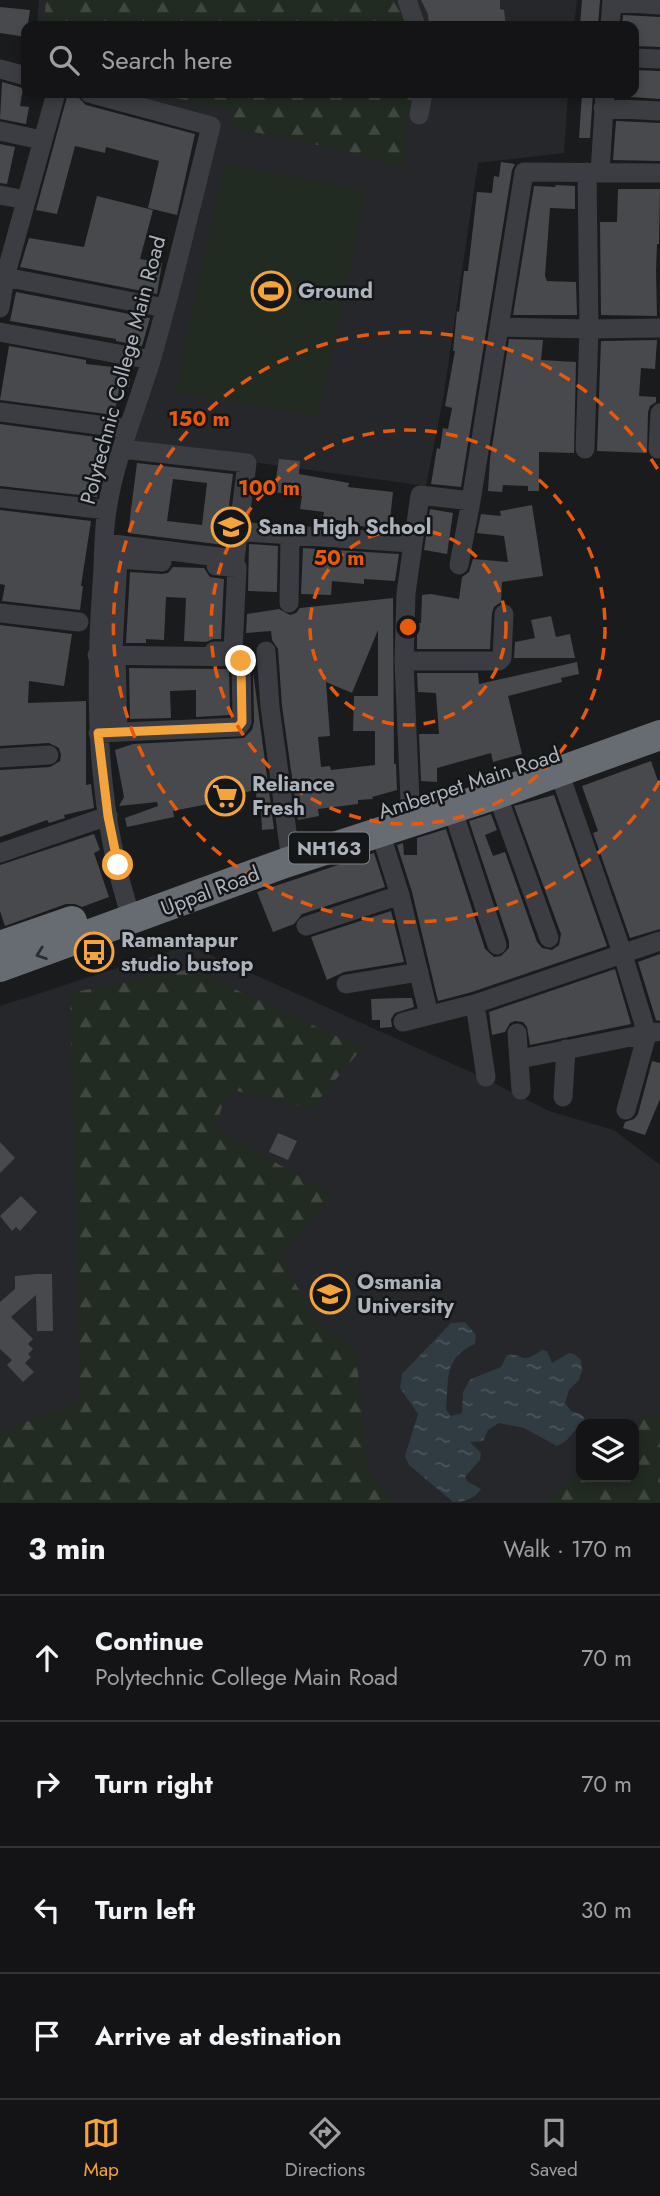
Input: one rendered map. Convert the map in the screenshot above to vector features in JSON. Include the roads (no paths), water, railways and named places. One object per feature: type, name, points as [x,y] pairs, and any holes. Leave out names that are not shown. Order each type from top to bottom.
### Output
[{"type":"highway","name":"Amberpet Main Road","points":[[2,957],[129,911],[289,846],[412,810],[660,717]]},
{"type":"highway","name":"Uppal Road","points":[[129,911],[380,832],[412,810],[452,808],[660,735]]},
{"type":"street","points":[[407,0],[414,21]]},
{"type":"street","points":[[610,21],[612,1],[660,5]]},
{"type":"street","points":[[639,58],[660,59]]},
{"type":"street","points":[[0,68],[21,74]]},
{"type":"street","points":[[0,308],[2,277],[54,98]]},
{"type":"street","name":"Polytechnic College Main Road","points":[[108,98],[211,125],[151,360],[122,449],[107,510],[108,816],[129,911]]},
{"type":"street","points":[[419,115],[422,98]]},
{"type":"street","points":[[585,449],[594,172],[604,101],[660,111]]},
{"type":"street","points":[[0,131],[41,140]]},
{"type":"street","points":[[458,565],[471,501],[524,172],[660,173]]},
{"type":"street","points":[[0,195],[26,200]]},
{"type":"street","points":[[2,277],[165,308]]},
{"type":"street","points":[[499,327],[660,328]]},
{"type":"street","points":[[0,332],[151,360]]},
{"type":"street","points":[[0,412],[128,429]]},
{"type":"street","points":[[658,449],[660,413]]},
{"type":"street","points":[[109,554],[235,559],[247,463],[122,449]]},
{"type":"street","points":[[412,810],[404,661],[406,593],[420,495],[471,501]]},
{"type":"street","points":[[0,498],[107,510]]},
{"type":"street","points":[[247,531],[412,543]]},
{"type":"street","points":[[289,603],[290,535]]},
{"type":"street","points":[[106,652],[233,651],[237,567],[109,554]]},
{"type":"street","points":[[0,613],[79,622]]},
{"type":"street","points":[[404,661],[499,661],[502,658],[504,614]]},
{"type":"street","points":[[266,651],[270,706],[289,846]]},
{"type":"street","points":[[106,652],[238,657],[241,661],[242,722],[238,727],[108,732]]},
{"type":"street","points":[[0,758],[49,755]]},
{"type":"street","points":[[559,772],[623,955],[654,1033],[626,1110]]},
{"type":"street","points":[[497,794],[549,939]]},
{"type":"street","points":[[452,808],[497,945]]},
{"type":"street","points":[[0,853],[108,816]]},
{"type":"street","points":[[380,832],[400,895],[429,1015]]},
{"type":"street","points":[[306,926],[400,895]]},
{"type":"street","points":[[403,1022],[475,1004],[660,942]]},
{"type":"street","points":[[346,984],[419,972]]},
{"type":"street","points":[[475,1004],[486,1077]]},
{"type":"street","points":[[517,1033],[521,1090]]},
{"type":"street","points":[[520,1059],[654,1033]]},
{"type":"street","points":[[563,1097],[566,1049]]},
{"type":"water","points":[[465,1322],[476,1335],[475,1344],[457,1356],[450,1371],[446,1410],[451,1416],[462,1413],[463,1392],[471,1379],[501,1367],[507,1355],[526,1358],[542,1350],[547,1351],[552,1363],[569,1353],[581,1360],[579,1380],[569,1390],[565,1403],[571,1411],[581,1414],[585,1419],[576,1419],[576,1429],[566,1441],[557,1446],[524,1428],[499,1423],[488,1430],[483,1441],[470,1442],[481,1453],[480,1460],[465,1477],[481,1489],[468,1499],[453,1502],[409,1465],[405,1456],[418,1414],[400,1388],[402,1374],[451,1323]]},
{"type":"place","name":"Ground","points":[[271,291]]},
{"type":"place","name":"Sana High School","points":[[231,527]]},
{"type":"place","name":"Reliance Fresh","points":[[225,796]]},
{"type":"place","name":"Ramantapur studio bustop","points":[[94,952]]},
{"type":"place","name":"Osmania University","points":[[330,1294]]}]
